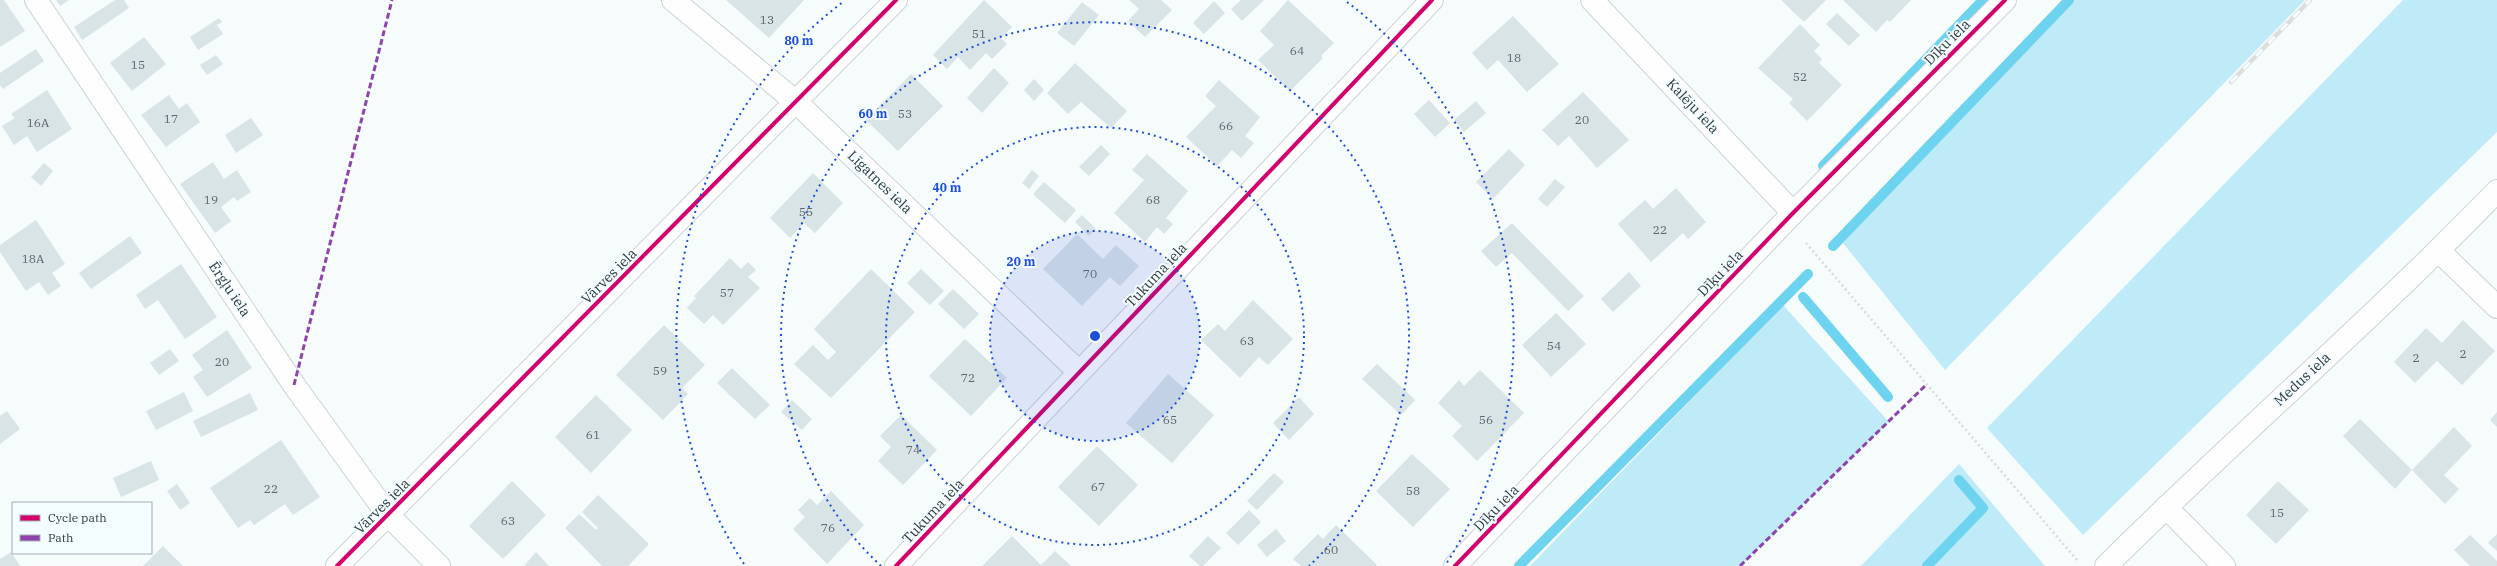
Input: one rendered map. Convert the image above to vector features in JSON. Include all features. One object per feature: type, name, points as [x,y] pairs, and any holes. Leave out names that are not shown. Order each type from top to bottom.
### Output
[{"type":"street","name":"Ērgļu iela","points":[[36,0],[294,385],[388,516],[439,566]]},
{"type":"street","name":"Līgatnes iela","points":[[673,0],[796,102],[1079,372]]},
{"type":"street","name":"Vārves iela","points":[[337,566],[896,0]]},
{"type":"street","name":"Tukuma iela","points":[[896,566],[1432,0]]},
{"type":"street","name":"Dīķu iela","points":[[1455,566],[1793,213],[2005,0]]},
{"type":"street","name":"Kalēju iela","points":[[1603,5],[1793,213]]},
{"type":"street","name":"Medus iela","points":[[2106,566],[2166,507],[2439,250],[2497,191]]},
{"type":"street","points":[[2439,250],[2497,307]]},
{"type":"street","points":[[2166,507],[2224,566]]},
{"type":"path","points":[[1793,213],[1806,244],[2083,566]]},
{"type":"shaded area","points":[[2065,0],[2305,0],[1945,370],[1843,243]]},
{"type":"shaded area","points":[[2403,0],[2497,0],[2497,132],[2083,535],[1987,428]]},
{"type":"shaded area","points":[[1783,305],[1889,422],[1740,566],[1530,566]]},
{"type":"shaded area","points":[[1959,464],[2045,566],[1861,566]]},
{"type":"building","points":[[0,0],[4,0],[25,31],[0,47]]},
{"type":"building","points":[[56,0],[69,0],[60,6]]},
{"type":"building","points":[[115,0],[124,0],[129,8],[82,40],[74,27]]},
{"type":"building","points":[[726,0],[804,0],[769,38]]},
{"type":"building","points":[[984,0],[1012,27],[1001,38],[1007,44],[992,59],[986,53],[970,70],[958,57],[947,69],[933,55]]},
{"type":"building","points":[[1129,0],[1161,0],[1172,10],[1145,37],[1128,21],[1139,9]]},
{"type":"building","points":[[1241,0],[1264,0],[1242,21],[1231,9]]},
{"type":"building","points":[[1288,0],[1334,43],[1321,56],[1323,58],[1290,91],[1258,60],[1274,45],[1260,31]]},
{"type":"building","points":[[1781,0],[1826,0],[1804,22]]},
{"type":"building","points":[[1843,0],[1911,0],[1890,22],[1887,20],[1876,32]]},
{"type":"building","points":[[1214,1],[1225,13],[1204,34],[1193,23]]},
{"type":"building","points":[[1082,2],[1099,15],[1074,46],[1057,33]]},
{"type":"building","points":[[1837,13],[1860,35],[1849,46],[1826,24]]},
{"type":"building","points":[[1513,16],[1559,64],[1527,92],[1498,60],[1487,70],[1472,53]]},
{"type":"building","points":[[219,18],[222,22],[217,25],[223,34],[198,50],[190,37]]},
{"type":"building","points":[[1800,24],[1820,45],[1814,51],[1822,59],[1819,63],[1842,85],[1807,121],[1789,103],[1793,99],[1758,68]]},
{"type":"building","points":[[144,37],[166,64],[132,91],[110,63]]},
{"type":"building","points":[[36,49],[44,61],[3,89],[0,85],[0,73]]},
{"type":"building","points":[[216,55],[223,64],[207,75],[200,65]]},
{"type":"building","points":[[1075,63],[1127,111],[1111,128],[1081,102],[1068,114],[1047,93]]},
{"type":"building","points":[[994,68],[1009,83],[982,113],[967,98]]},
{"type":"building","points":[[911,74],[943,106],[898,151],[866,120]]},
{"type":"building","points":[[1034,79],[1044,90],[1034,101],[1024,90]]},
{"type":"building","points":[[1219,80],[1260,117],[1245,136],[1254,143],[1241,158],[1232,150],[1217,166],[1186,137],[1216,106],[1205,96]]},
{"type":"building","points":[[47,90],[72,129],[37,152],[27,136],[14,145],[2,126],[15,118],[11,114]]},
{"type":"building","points":[[1583,92],[1629,140],[1597,168],[1569,136],[1558,146],[1542,130]]},
{"type":"building","points":[[169,95],[179,109],[187,103],[200,122],[166,147],[141,115]]},
{"type":"building","points":[[1429,100],[1450,123],[1435,137],[1414,114]]},
{"type":"building","points":[[1476,101],[1486,113],[1464,132],[1454,120]]},
{"type":"building","points":[[251,118],[263,135],[236,153],[225,135]]},
{"type":"building","points":[[1101,145],[1110,154],[1089,176],[1079,167]]},
{"type":"building","points":[[1509,149],[1525,165],[1493,199],[1476,182]]},
{"type":"building","points":[[1147,154],[1188,191],[1166,218],[1173,224],[1164,234],[1157,227],[1145,242],[1114,213],[1144,180],[1132,170]]},
{"type":"building","points":[[213,162],[224,179],[237,170],[251,192],[237,201],[234,197],[221,207],[231,221],[215,233],[180,184]]},
{"type":"building","points":[[44,163],[53,171],[41,186],[31,177]]},
{"type":"building","points":[[1032,170],[1039,176],[1029,189],[1022,183]]},
{"type":"building","points":[[813,173],[843,203],[815,233],[804,223],[790,238],[770,218]]},
{"type":"building","points":[[1555,179],[1565,187],[1547,207],[1538,199]]},
{"type":"building","points":[[1044,182],[1076,210],[1065,223],[1033,194]]},
{"type":"building","points":[[1676,188],[1706,222],[1688,239],[1683,233],[1651,262],[1618,224],[1645,200],[1653,209]]},
{"type":"building","points":[[1082,215],[1096,229],[1089,236],[1075,222]]},
{"type":"building","points":[[36,220],[65,264],[52,273],[61,286],[48,295],[39,282],[26,291],[0,252],[0,245]]},
{"type":"building","points":[[1512,223],[1584,296],[1568,311],[1512,253],[1496,267],[1481,251]]},
{"type":"building","points":[[1077,234],[1103,259],[1116,245],[1139,266],[1120,286],[1110,277],[1082,306],[1043,269]]},
{"type":"building","points":[[130,236],[142,253],[91,289],[79,273]]},
{"type":"building","points":[[730,258],[741,269],[748,262],[756,270],[748,277],[760,288],[723,325],[713,315],[704,324],[687,308],[696,298],[694,296]]},
{"type":"building","points":[[181,264],[217,317],[185,339],[158,300],[145,309],[136,295]]},
{"type":"building","points":[[871,269],[915,312],[831,398],[794,364],[813,345],[828,360],[836,352],[814,329]]},
{"type":"building","points":[[921,269],[944,291],[930,305],[907,283]]},
{"type":"building","points":[[1629,272],[1641,286],[1613,312],[1601,299]]},
{"type":"building","points":[[953,289],[979,314],[964,329],[938,304]]},
{"type":"building","points":[[1253,300],[1293,339],[1268,365],[1259,357],[1240,378],[1201,340],[1218,324],[1225,331]]},
{"type":"building","points":[[1556,313],[1586,344],[1551,377],[1522,345]]},
{"type":"building","points":[[2463,320],[2495,351],[2462,385],[2437,361],[2415,383],[2394,362],[2426,328],[2442,343]]},
{"type":"building","points":[[664,325],[705,365],[682,388],[688,394],[663,420],[616,375]]},
{"type":"building","points":[[227,330],[252,368],[207,397],[193,377],[203,370],[192,355]]},
{"type":"building","points":[[965,339],[1007,378],[971,416],[929,376]]},
{"type":"building","points":[[170,349],[179,361],[159,375],[150,363]]},
{"type":"building","points":[[1377,364],[1415,400],[1401,415],[1362,379]]},
{"type":"building","points":[[732,368],[770,405],[755,419],[717,383]]},
{"type":"building","points":[[1480,370],[1524,413],[1477,461],[1452,436],[1462,426],[1438,403],[1459,380],[1464,386]]},
{"type":"building","points":[[1168,374],[1214,415],[1172,463],[1126,423]]},
{"type":"building","points":[[184,392],[193,411],[156,430],[146,411]]},
{"type":"building","points":[[250,393],[258,410],[201,437],[193,421]]},
{"type":"building","points":[[596,395],[632,430],[591,473],[555,437]]},
{"type":"building","points":[[1299,397],[1314,414],[1289,440],[1273,423]]},
{"type":"building","points":[[792,400],[812,419],[802,430],[781,412]]},
{"type":"building","points":[[7,411],[20,429],[0,444],[0,416]]},
{"type":"building","points":[[2497,412],[2497,427],[2490,420]]},
{"type":"building","points":[[901,415],[937,450],[903,485],[878,461],[891,447],[880,436]]},
{"type":"building","points":[[2360,419],[2412,470],[2395,489],[2343,436]]},
{"type":"building","points":[[2454,427],[2472,446],[2444,475],[2459,489],[2445,504],[2412,470]]},
{"type":"building","points":[[281,440],[320,497],[293,515],[285,504],[254,525],[250,520],[238,528],[210,488]]},
{"type":"building","points":[[1097,446],[1138,485],[1099,526],[1058,487]]},
{"type":"building","points":[[1412,454],[1450,489],[1413,527],[1376,491]]},
{"type":"building","points":[[151,461],[159,480],[121,497],[113,478]]},
{"type":"building","points":[[1274,473],[1284,482],[1257,510],[1247,501]]},
{"type":"building","points":[[512,481],[546,515],[503,559],[469,526]]},
{"type":"building","points":[[2278,481],[2309,510],[2276,544],[2246,515]]},
{"type":"building","points":[[177,484],[190,503],[180,510],[167,491]]},
{"type":"building","points":[[831,491],[864,525],[827,564],[793,529],[805,517],[798,510],[810,498],[817,505]]},
{"type":"building","points":[[598,495],[649,544],[628,566],[602,566],[565,528],[579,514],[596,530],[598,528],[582,512]]},
{"type":"building","points":[[1249,510],[1261,522],[1238,545],[1226,533]]},
{"type":"building","points":[[1336,525],[1377,565],[1376,566],[1301,566],[1293,559],[1318,534],[1323,539]]},
{"type":"building","points":[[1276,529],[1286,541],[1267,557],[1257,545]]},
{"type":"building","points":[[2497,534],[2497,551],[2488,543]]},
{"type":"building","points":[[2470,535],[2497,561],[2497,566],[2470,566],[2454,550]]},
{"type":"building","points":[[1012,536],[1041,565],[1055,551],[1071,566],[982,566]]},
{"type":"building","points":[[1208,536],[1221,548],[1203,566],[1200,566],[1189,556]]},
{"type":"building","points":[[163,546],[183,566],[143,566]]},
{"type":"building","points":[[11,552],[20,566],[0,566],[0,559]]},
{"type":"building","points":[[536,552],[549,566],[524,566]]},
{"type":"waterway","points":[[1823,166],[1983,0]]},
{"type":"waterway","points":[[1833,246],[2069,0]]},
{"type":"waterway","points":[[1519,566],[1808,274]]},
{"type":"waterway","points":[[1803,297],[1888,397]]},
{"type":"waterway","points":[[1927,566],[1983,508],[1959,480]]},
{"type":"railway","points":[[2231,82],[2310,0]]},
{"type":"marked path","points":[[294,385],[392,0]]},
{"type":"marked path","points":[[1740,566],[1927,384]]},
{"type":"cycle path","points":[[337,566],[896,0]]},
{"type":"cycle path","points":[[896,566],[1432,0]]},
{"type":"cycle path","points":[[1455,566],[1793,213],[2005,0]]}]
